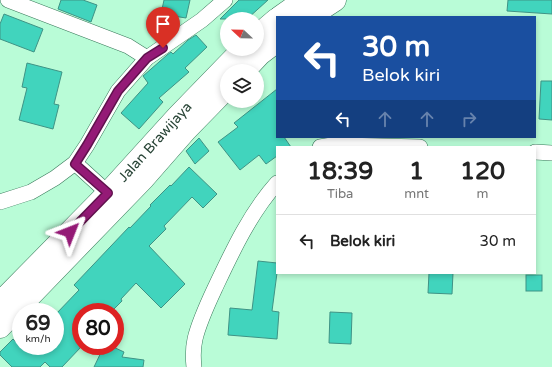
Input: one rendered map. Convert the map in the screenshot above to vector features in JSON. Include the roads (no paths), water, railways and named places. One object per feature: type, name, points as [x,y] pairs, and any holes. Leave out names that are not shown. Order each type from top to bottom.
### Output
[{"type":"highway","points":[[281,16],[304,0]]},
{"type":"highway","points":[[311,16],[335,0]]},
{"type":"highway","points":[[264,30],[276,20]]},
{"type":"highway","points":[[251,64],[260,54],[276,42]]},
{"type":"highway","name":"Jalan Brawijaya","points":[[0,303],[108,193],[178,116],[236,56]]},
{"type":"highway","name":"Jalan Brawijaya","points":[[0,327],[144,178],[186,130],[220,95]]},
{"type":"street","points":[[8,0],[128,46],[147,58]]},
{"type":"street","points":[[0,202],[31,192],[75,164],[118,91],[147,58],[202,20],[225,0]]},
{"type":"street","points":[[326,146],[382,146]]},
{"type":"street","points":[[536,152],[552,153]]},
{"type":"street","points":[[75,164],[108,193]]},
{"type":"street","points":[[194,367],[194,341],[198,326],[228,260],[249,222],[276,184]]}]
